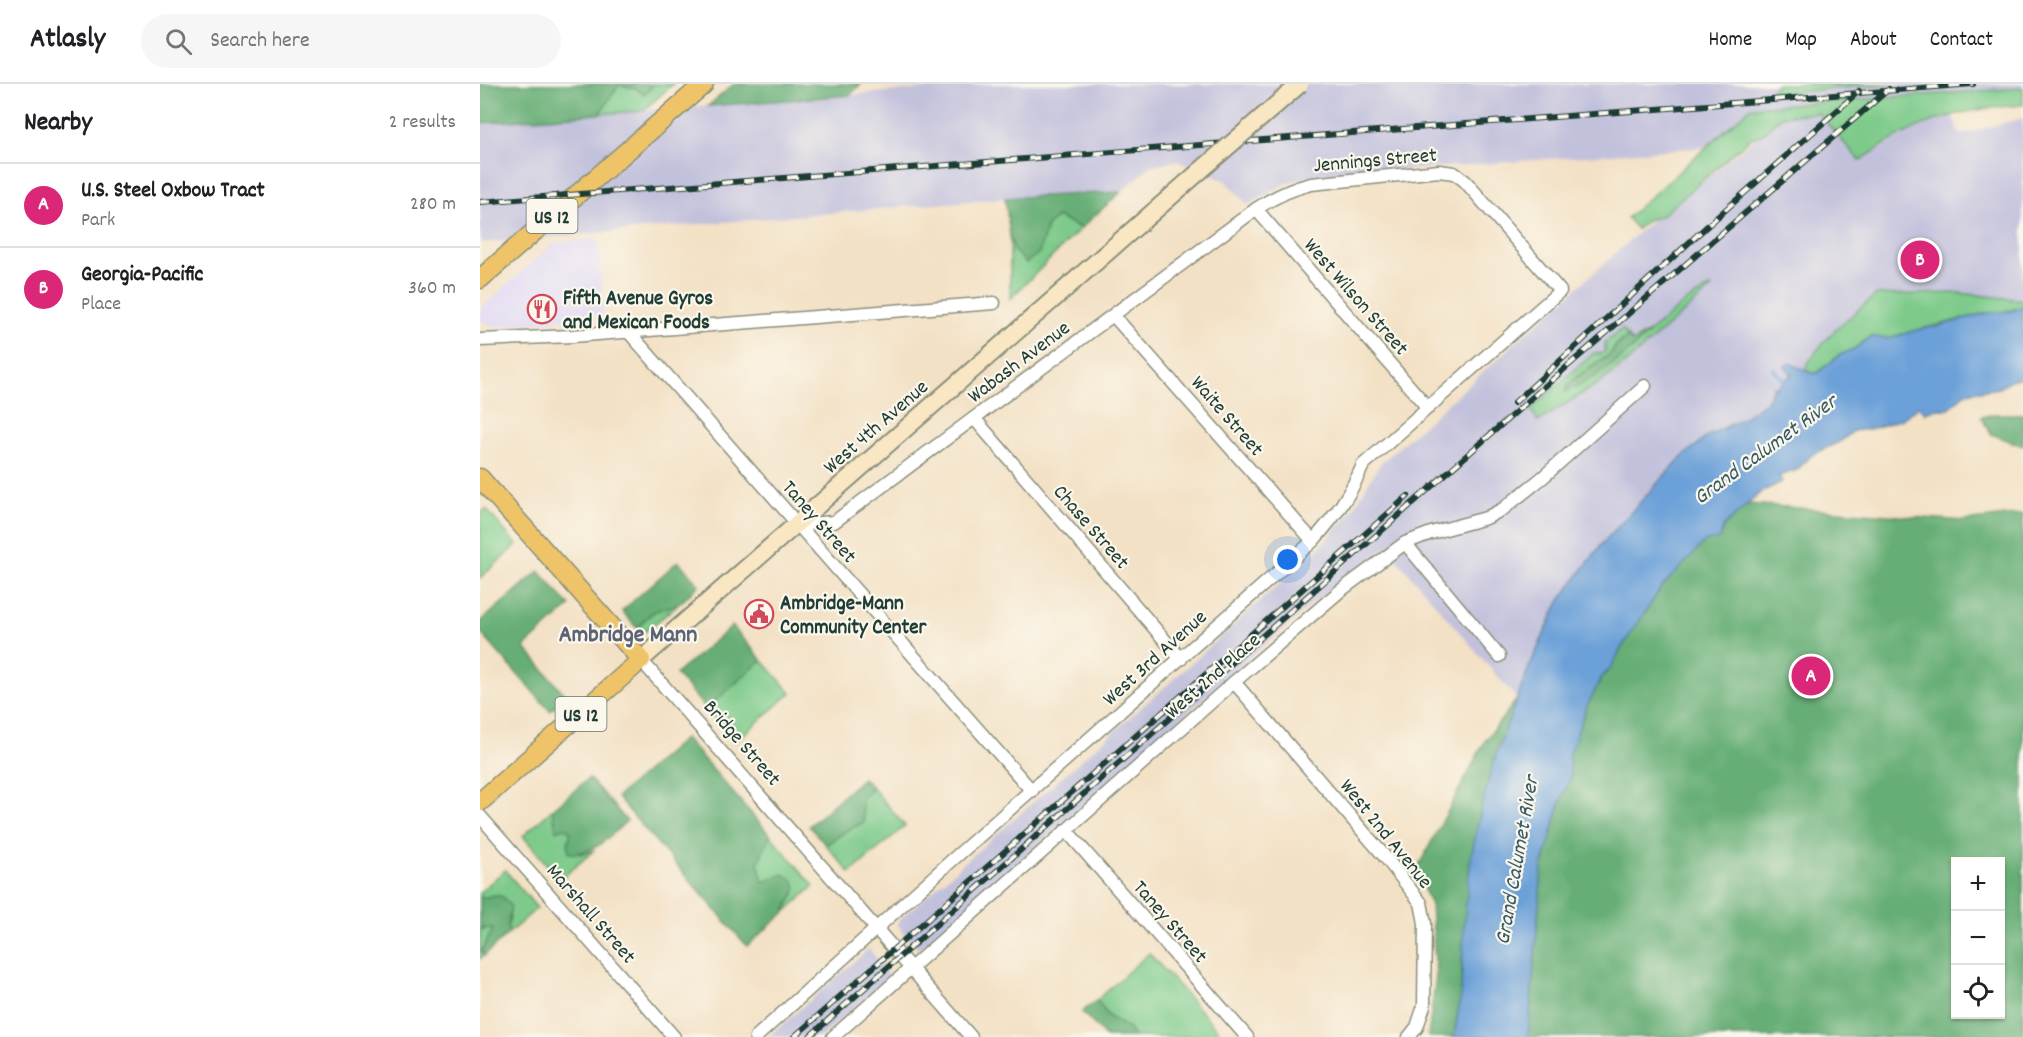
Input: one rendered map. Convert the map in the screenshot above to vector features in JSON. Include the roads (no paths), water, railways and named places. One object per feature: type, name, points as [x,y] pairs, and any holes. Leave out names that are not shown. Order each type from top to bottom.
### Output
[{"type":"main road","name":"US 12","points":[[480,279],[704,84]]},
{"type":"main road","name":"West 4th Avenue","points":[[480,802],[1300,84]]},
{"type":"main road","name":"Bridge Street","points":[[480,478],[641,660]]},
{"type":"street","name":"Jennings Street","points":[[1256,209],[1286,191],[1311,184],[1439,171],[1454,173],[1465,181],[1560,291]]},
{"type":"street","name":"Wabash Avenue","points":[[796,525],[834,522],[1256,209]]},
{"type":"street","name":"West Wilson Street","points":[[1256,209],[1428,408]]},
{"type":"street","name":"West 3rd Avenue","points":[[756,1037],[1312,541],[1336,516],[1352,490],[1363,465],[1560,291]]},
{"type":"street","points":[[480,340],[572,336],[994,303]]},
{"type":"street","name":"Waite Street","points":[[1113,315],[1312,541]]},
{"type":"street","name":"Taney Street","points":[[627,330],[1032,791]]},
{"type":"street","name":"West 2nd Place","points":[[833,1037],[1234,681],[1340,591],[1405,543],[1431,532],[1486,518],[1503,509],[1542,478],[1645,386]]},
{"type":"street","name":"Chase Street","points":[[974,418],[1181,659]]},
{"type":"street","points":[[1405,543],[1499,656]]},
{"type":"street","name":"Bridge Street","points":[[641,660],[971,1037]]},
{"type":"street","name":"West 2nd Avenue","points":[[1234,681],[1386,858],[1420,903],[1425,923],[1424,1006],[1417,1027],[1409,1037]]},
{"type":"street","name":"Marshall Street","points":[[480,816],[674,1037]]},
{"type":"street","name":"Taney Street","points":[[1066,830],[1247,1037]]},
{"type":"water","name":"Grand Calumet River","points":[[2023,307],[2023,377],[2010,380],[1999,388],[1966,393],[1948,409],[1935,409],[1925,413],[1919,406],[1902,419],[1874,428],[1853,431],[1841,441],[1813,454],[1797,470],[1779,476],[1782,482],[1761,492],[1723,527],[1720,539],[1706,541],[1661,588],[1610,669],[1602,677],[1586,708],[1569,756],[1571,777],[1562,797],[1542,868],[1528,1037],[1454,1037],[1461,995],[1470,863],[1482,804],[1496,754],[1528,670],[1558,603],[1601,545],[1678,461],[1708,436],[1740,420],[1767,401],[1774,386],[1776,388],[1792,374],[1785,366],[1789,363],[1817,373],[1840,355],[1852,350],[1872,336],[1888,338],[1985,313],[2012,311]]},
{"type":"waterway","points":[[1774,369],[1784,381]]},
{"type":"railway","points":[[480,202],[1973,84]]},
{"type":"railway","points":[[809,1037],[1570,364],[1889,89]]},
{"type":"railway","points":[[1514,403],[1859,91]]},
{"type":"railway","points":[[794,1037],[1408,496]]},
{"type":"place","name":"Georgia-Pacific","points":[[1920,260]]},
{"type":"place","name":"Fifth Avenue Gyros and Mexican Foods","points":[[542,309]]},
{"type":"place","name":"Ambridge-Mann Community Center","points":[[759,614]]},
{"type":"place","name":"U.S. Steel Oxbow Tract","points":[[1811,676]]},
{"type":"district","name":"Ambridge Mann","points":[[628,633]]}]
